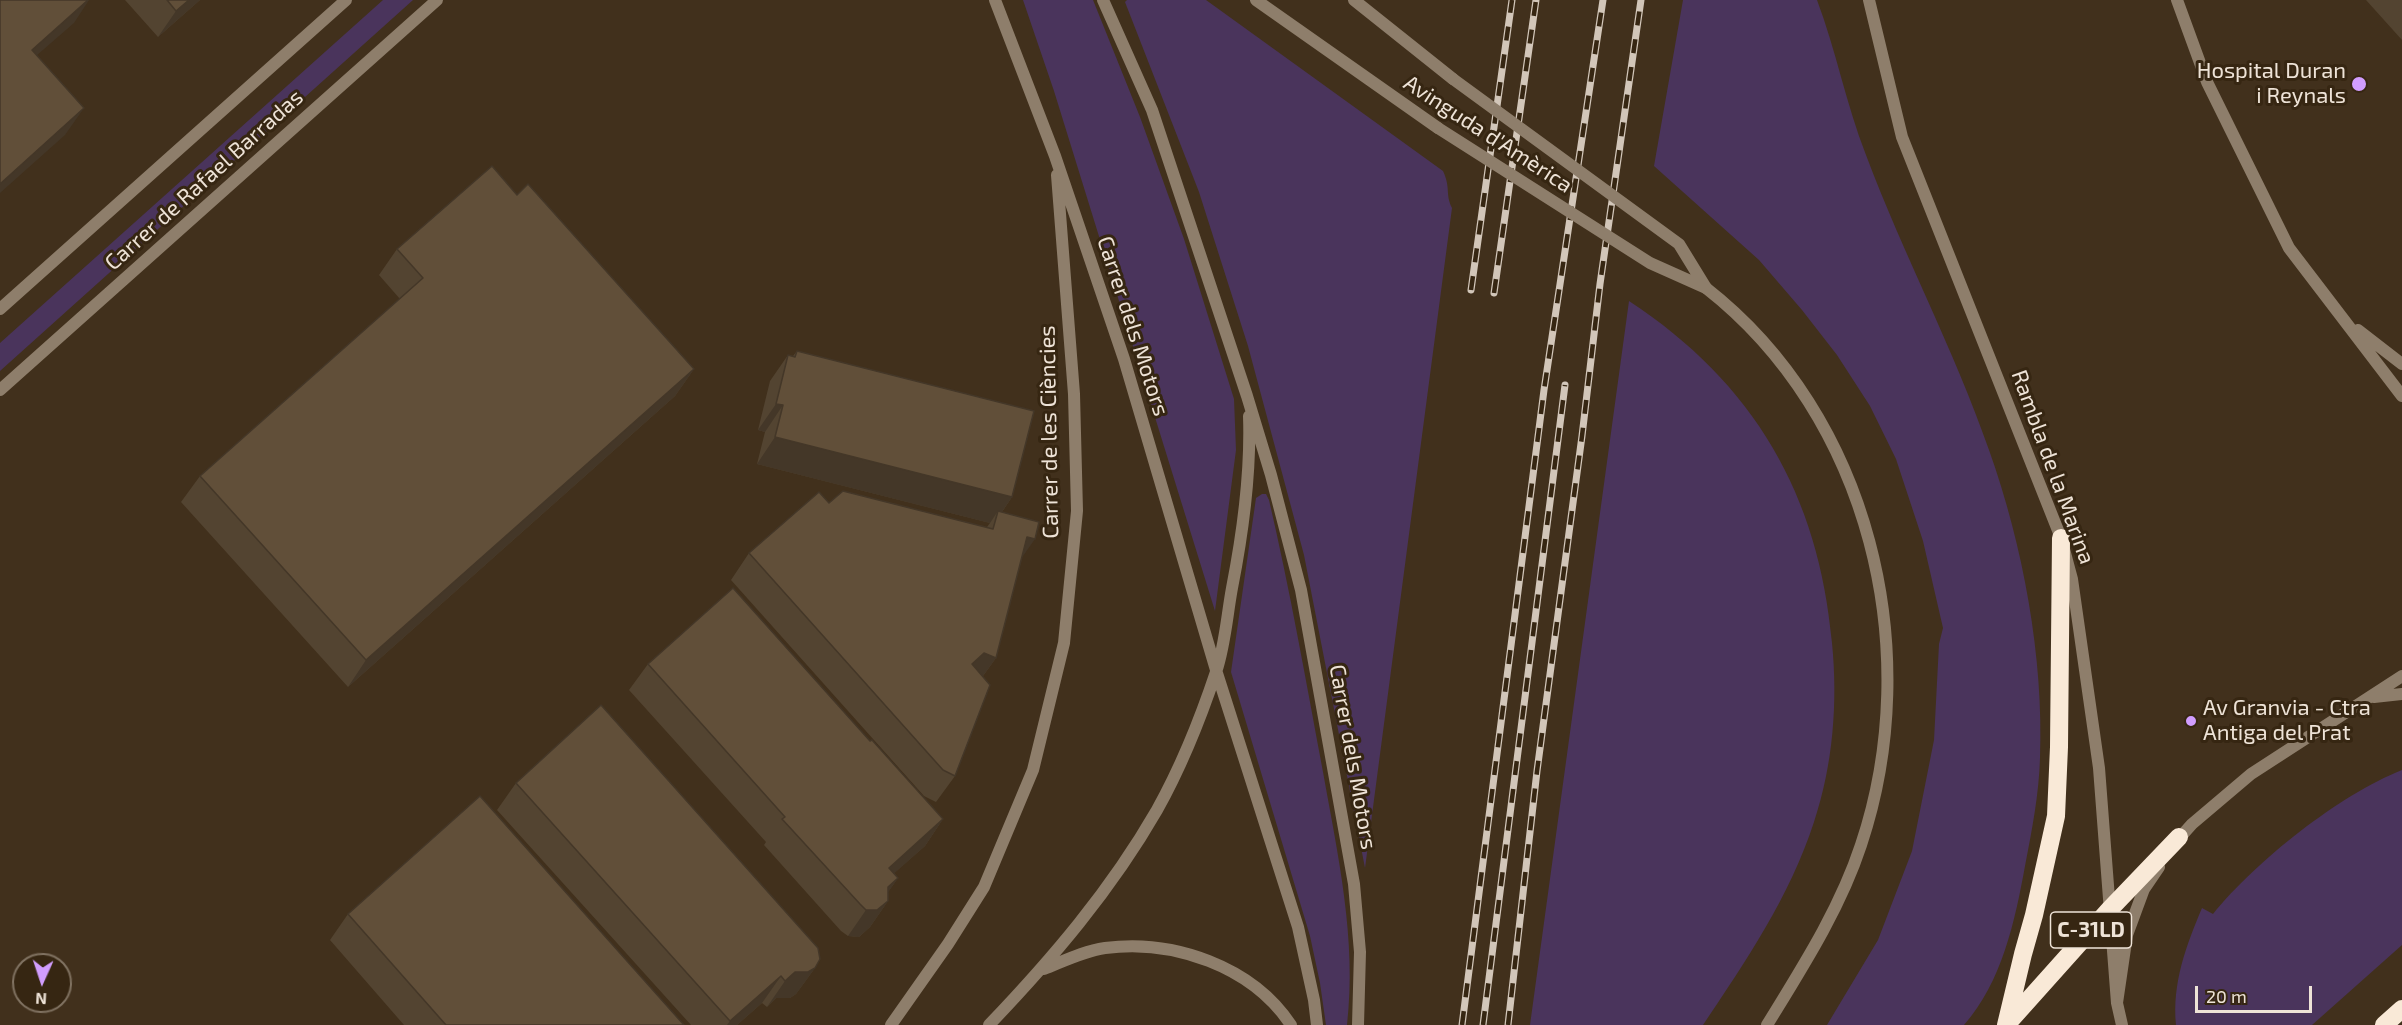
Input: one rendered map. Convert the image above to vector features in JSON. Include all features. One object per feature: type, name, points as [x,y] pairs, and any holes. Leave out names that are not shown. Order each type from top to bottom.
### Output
[{"type":"highway","points":[[2006,1025],[2056,816],[2061,538]]},
{"type":"highway","name":"C-31LD","points":[[2006,1025],[2109,910],[2179,837]]},
{"type":"highway","points":[[2384,1025],[2402,1009]]},
{"type":"street","name":"Carrer de Rafael Barradas","points":[[0,309],[346,0]]},
{"type":"street","name":"Carrer de Rafael Barradas","points":[[0,390],[437,0]]},
{"type":"street","name":"Carrer dels Motors","points":[[995,0],[1055,156],[1124,359],[1216,670],[1298,927],[1314,1000],[1317,1025]]},
{"type":"street","name":"Carrer dels Motors","points":[[1103,0],[1152,110],[1248,396],[1301,590],[1348,848],[1359,924],[1358,1025]]},
{"type":"street","name":"Avinguda d'Amèrica","points":[[1256,0],[1438,128],[1650,263],[1706,288],[1730,307],[1773,352],[1795,381],[1825,430],[1846,472],[1862,514],[1886,622],[1889,701],[1883,759],[1862,845],[1843,892],[1767,1025]]},
{"type":"street","name":"Avinguda d'Amèrica","points":[[1354,0],[1453,79],[1679,244],[1706,288]]},
{"type":"street","name":"Rambla de la Marina","points":[[1869,0],[1902,137],[2061,538],[2072,579],[2099,768],[2117,1003]]},
{"type":"street","points":[[2176,0],[2206,82],[2289,248],[2402,396]]},
{"type":"street","name":"Carrer de les Ciències","points":[[891,1025],[948,944],[984,887],[1033,770],[1064,643],[1077,511],[1074,394],[1055,156]]},
{"type":"street","points":[[2345,319],[2402,364]]},
{"type":"street","name":"Carrer dels Motors","points":[[1216,670],[1237,563],[1247,485],[1250,447],[1248,396]]},
{"type":"street","points":[[989,1025],[1040,971],[1114,878],[1157,810],[1190,743],[1216,670]]},
{"type":"street","name":"C-31LD","points":[[2179,837],[2251,774],[2304,738],[2373,697],[2402,676]]},
{"type":"street","points":[[2373,697],[2402,694]]},
{"type":"street","points":[[2122,1025],[2117,1003],[2127,935],[2144,889],[2179,837]]},
{"type":"street","points":[[1040,971],[1104,948],[1157,947],[1183,952],[1207,960],[1248,983],[1267,998],[1291,1025]]},
{"type":"shaded area","points":[[383,0],[413,0],[0,371],[0,343]]},
{"type":"shaded area","points":[[1023,0],[1093,0],[1140,117],[1184,239],[1234,399],[1236,450],[1215,611],[1054,91]]},
{"type":"shaded area","points":[[1127,0],[1206,0],[1443,171],[1447,182],[1452,208],[1365,868],[1304,555],[1248,346],[1199,192],[1125,2]]},
{"type":"shaded area","points":[[1683,0],[1817,0],[1866,155],[1975,412],[2012,524],[2035,642],[2040,720],[2038,785],[2033,826],[2021,887],[2005,950],[1988,990],[1964,1025],[1827,1025],[1878,940],[1912,851],[1934,740],[1939,644],[1943,628],[1923,541],[1896,459],[1870,406],[1837,355],[1759,260],[1654,166]]},
{"type":"shaded area","points":[[1629,301],[1673,333],[1712,368],[1745,406],[1772,447],[1795,491],[1812,539],[1825,589],[1834,666],[1834,711],[1830,756],[1814,822],[1793,876],[1751,952],[1703,1025],[1530,1025]]},
{"type":"shaded area","points":[[1266,494],[1269,500],[1284,568],[1340,867],[1350,961],[1347,1025],[1326,1025],[1310,936],[1231,672],[1256,498]]},
{"type":"shaded area","points":[[2402,770],[2402,945],[2312,1025],[2176,1025],[2178,980],[2202,908],[2213,914],[2252,873],[2300,832],[2352,796]]},
{"type":"building","points":[[0,0],[88,0],[32,50],[84,108],[0,184]]},
{"type":"building","points":[[167,0],[189,0],[176,11]]},
{"type":"building","points":[[492,166],[517,195],[528,184],[694,369],[366,660],[200,476],[423,278],[397,249]]},
{"type":"building","points":[[797,351],[1034,411],[1012,497],[775,437],[783,405],[776,404],[788,355],[795,357]]},
{"type":"building","points":[[843,491],[993,529],[998,511],[1039,522],[1035,539],[1027,537],[996,658],[984,653],[972,664],[990,685],[955,776],[943,770],[749,553],[819,492],[829,503]]},
{"type":"building","points":[[733,588],[943,819],[889,868],[898,878],[888,887],[888,901],[877,910],[866,910],[860,904],[782,819],[785,817],[648,664]]},
{"type":"building","points":[[601,705],[818,948],[820,959],[815,968],[808,972],[795,972],[785,981],[781,976],[730,1021],[516,783]]},
{"type":"building","points":[[480,796],[684,1025],[446,1025],[348,914]]},
{"type":"railway","points":[[1471,290],[1512,0]]},
{"type":"railway","points":[[1494,293],[1536,0]]},
{"type":"railway","points":[[1462,1025],[1544,390],[1603,0]]},
{"type":"railway","points":[[1508,1025],[1537,771],[1600,284],[1641,0]]},
{"type":"railway","points":[[1483,1025],[1565,385]]},
{"type":"place","name":"Hospital Duran i Reynals","points":[[2359,84]]},
{"type":"place","name":"Av Granvia - Ctra Antiga del Prat","points":[[2191,721]]}]
